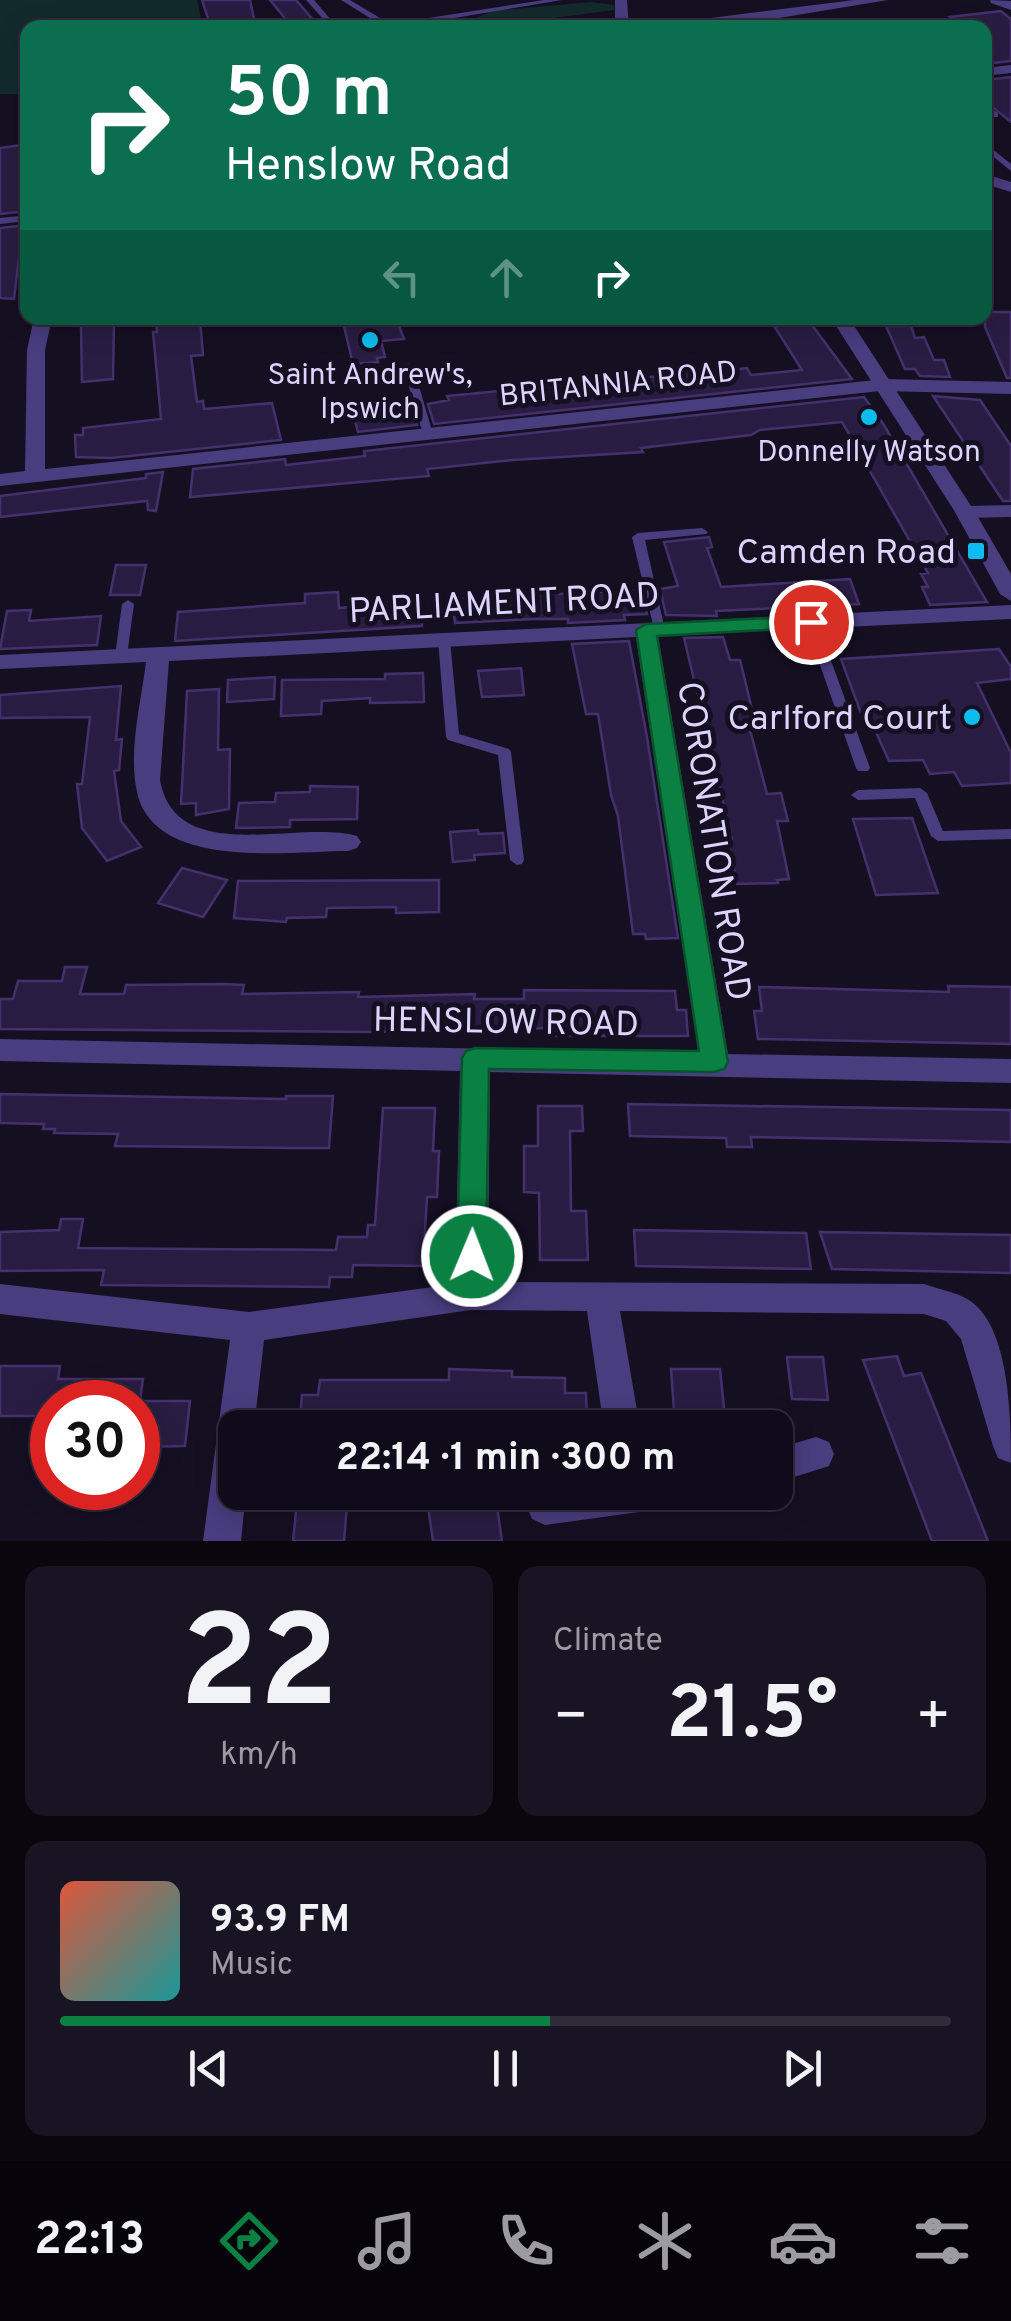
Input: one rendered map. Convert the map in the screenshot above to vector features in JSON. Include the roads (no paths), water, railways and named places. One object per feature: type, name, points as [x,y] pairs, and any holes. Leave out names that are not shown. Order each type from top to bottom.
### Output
[{"type":"street","points":[[724,20],[882,0]]},
{"type":"street","points":[[996,0],[1011,6]]},
{"type":"street","points":[[34,476],[36,350],[41,325]]},
{"type":"street","points":[[845,325],[965,512],[1011,594]]},
{"type":"street","name":"BRITANNIA ROAD","points":[[0,480],[886,386],[1011,388]]},
{"type":"street","points":[[965,512],[1011,510]]},
{"type":"street","name":"PARLIAMENT ROAD","points":[[0,662],[1011,612]]},
{"type":"street","name":"CORONATION ROAD","points":[[653,630],[714,1062]]},
{"type":"street","points":[[158,655],[146,780],[152,802],[166,823],[215,842],[348,842]]},
{"type":"street","name":"HENSLOW ROAD","points":[[0,1050],[1011,1071]]},
{"type":"street","points":[[471,1296],[475,1058]]},
{"type":"street","points":[[601,1295],[619,1410]]},
{"type":"street","points":[[0,1299],[249,1328],[471,1296],[924,1298],[958,1311],[976,1332],[990,1391],[1011,1446]]},
{"type":"street","points":[[238,1410],[249,1328]]},
{"type":"street","points":[[793,1461],[816,1454]]},
{"type":"street","points":[[222,1541],[226,1510]]},
{"type":"lane","points":[[310,0],[328,20]]},
{"type":"lane","points":[[345,0],[379,20]]},
{"type":"lane","points":[[428,20],[558,0]]},
{"type":"lane","points":[[372,370],[408,366],[428,434]]},
{"type":"lane","points":[[653,630],[638,537],[702,532]]},
{"type":"lane","points":[[121,656],[128,604]]},
{"type":"lane","points":[[811,622],[863,768]]},
{"type":"lane","points":[[444,640],[453,737],[504,752],[517,860]]},
{"type":"lane","points":[[858,795],[920,792],[938,836],[1011,834]]},
{"type":"place","name":"Saint Andrew's, Ipswich","points":[[370,340]]},
{"type":"place","name":"Donnelly Watson","points":[[869,417]]},
{"type":"place","name":"Camden Road","points":[[976,551]]},
{"type":"place","name":"Carlford Court","points":[[972,717]]}]
